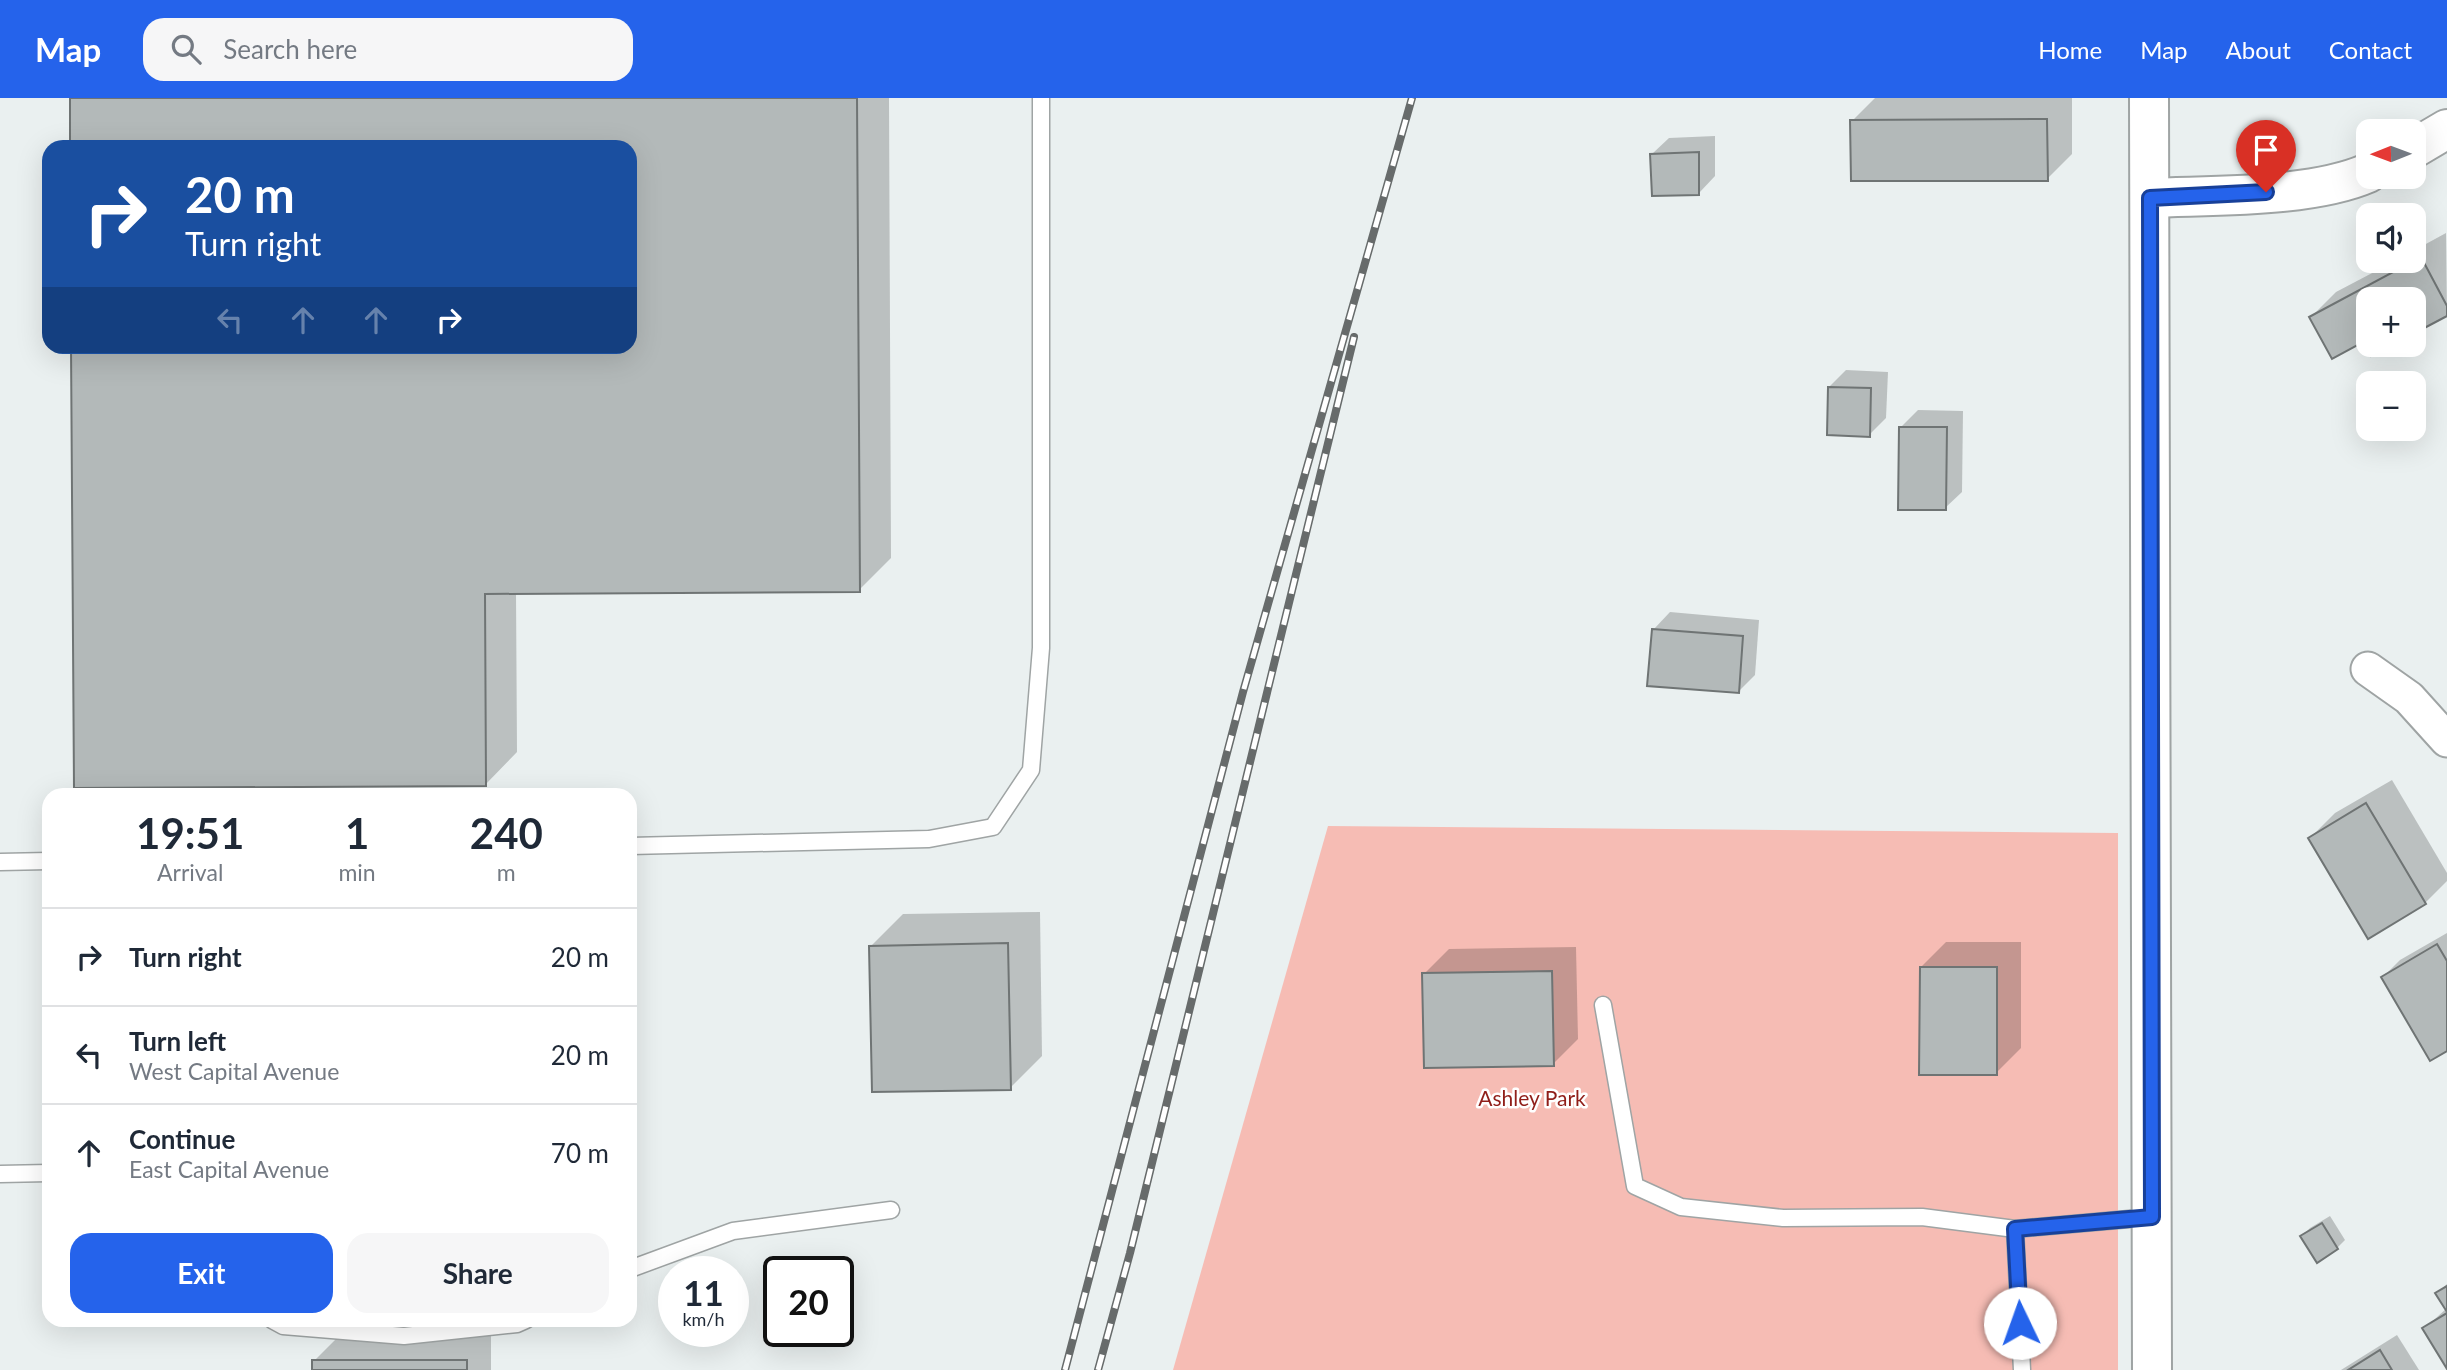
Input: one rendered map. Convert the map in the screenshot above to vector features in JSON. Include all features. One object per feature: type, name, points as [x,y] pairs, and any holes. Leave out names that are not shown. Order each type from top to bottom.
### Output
[{"type":"main road","points":[[2149,98],[2152,1370]]},
{"type":"main road","points":[[2426,141],[2447,129]]},
{"type":"main road","points":[[2150,198],[2320,187],[2356,176]]},
{"type":"street","points":[[2368,669],[2409,698],[2447,740]]},
{"type":"lane","points":[[637,846],[929,839],[993,827],[1031,770],[1041,648],[1041,98]]},
{"type":"lane","points":[[0,862],[42,861]]},
{"type":"lane","points":[[1603,1005],[1635,1186],[1681,1207],[1770,1217],[1922,1217],[2015,1229],[2152,1217]]},
{"type":"lane","points":[[0,1174],[42,1173]]},
{"type":"lane","points":[[637,1266],[733,1231],[891,1210]]},
{"type":"lane","points":[[2015,1229],[2022,1370]]},
{"type":"lane","points":[[295,1327],[404,1336],[489,1327]]},
{"type":"green space","name":"Ashley Park","points":[[1328,826],[2118,833],[2118,1370],[1173,1370]]},
{"type":"building","points":[[70,98],[857,98],[860,592],[485,594],[486,786],[74,788],[71,354],[637,354],[637,140],[70,140]]},
{"type":"building","points":[[2047,119],[2048,181],[1851,181],[1850,120]]},
{"type":"building","points":[[1699,152],[1699,195],[1652,196],[1650,154]]},
{"type":"building","points":[[2426,266],[2447,306],[2447,316],[2426,327],[2426,287],[2365,287],[2391,273],[2426,273]]},
{"type":"building","points":[[2356,292],[2356,346],[2332,359],[2309,317]]},
{"type":"building","points":[[1828,387],[1871,388],[1870,437],[1827,435]]},
{"type":"building","points":[[1899,427],[1947,427],[1946,510],[1898,510]]},
{"type":"building","points":[[1652,629],[1743,636],[1739,693],[1647,686]]},
{"type":"building","points":[[2366,803],[2426,904],[2368,939],[2308,838]]},
{"type":"building","points":[[1008,943],[1011,1090],[872,1092],[869,946]]},
{"type":"building","points":[[2437,944],[2447,961],[2447,1051],[2430,1061],[2381,977]]},
{"type":"building","points":[[1920,967],[1997,967],[1997,1075],[1919,1075]]},
{"type":"building","points":[[1552,971],[1554,1066],[1424,1068],[1422,973]]},
{"type":"building","points":[[2322,1223],[2338,1249],[2317,1263],[2300,1236]]},
{"type":"building","points":[[2447,1286],[2447,1312],[2435,1293]]},
{"type":"building","points":[[2447,1313],[2447,1369],[2422,1328]]},
{"type":"building","points":[[2380,1350],[2392,1370],[2348,1370]]},
{"type":"building","points":[[312,1360],[467,1360],[467,1370],[312,1370]]},
{"type":"railway","points":[[1065,1370],[1243,692],[1412,98]]},
{"type":"railway","points":[[1098,1370],[1130,1253],[1354,337]]},
{"type":"route","points":[[2020,1323],[2015,1229],[2152,1217],[2150,198],[2266,192]]}]
